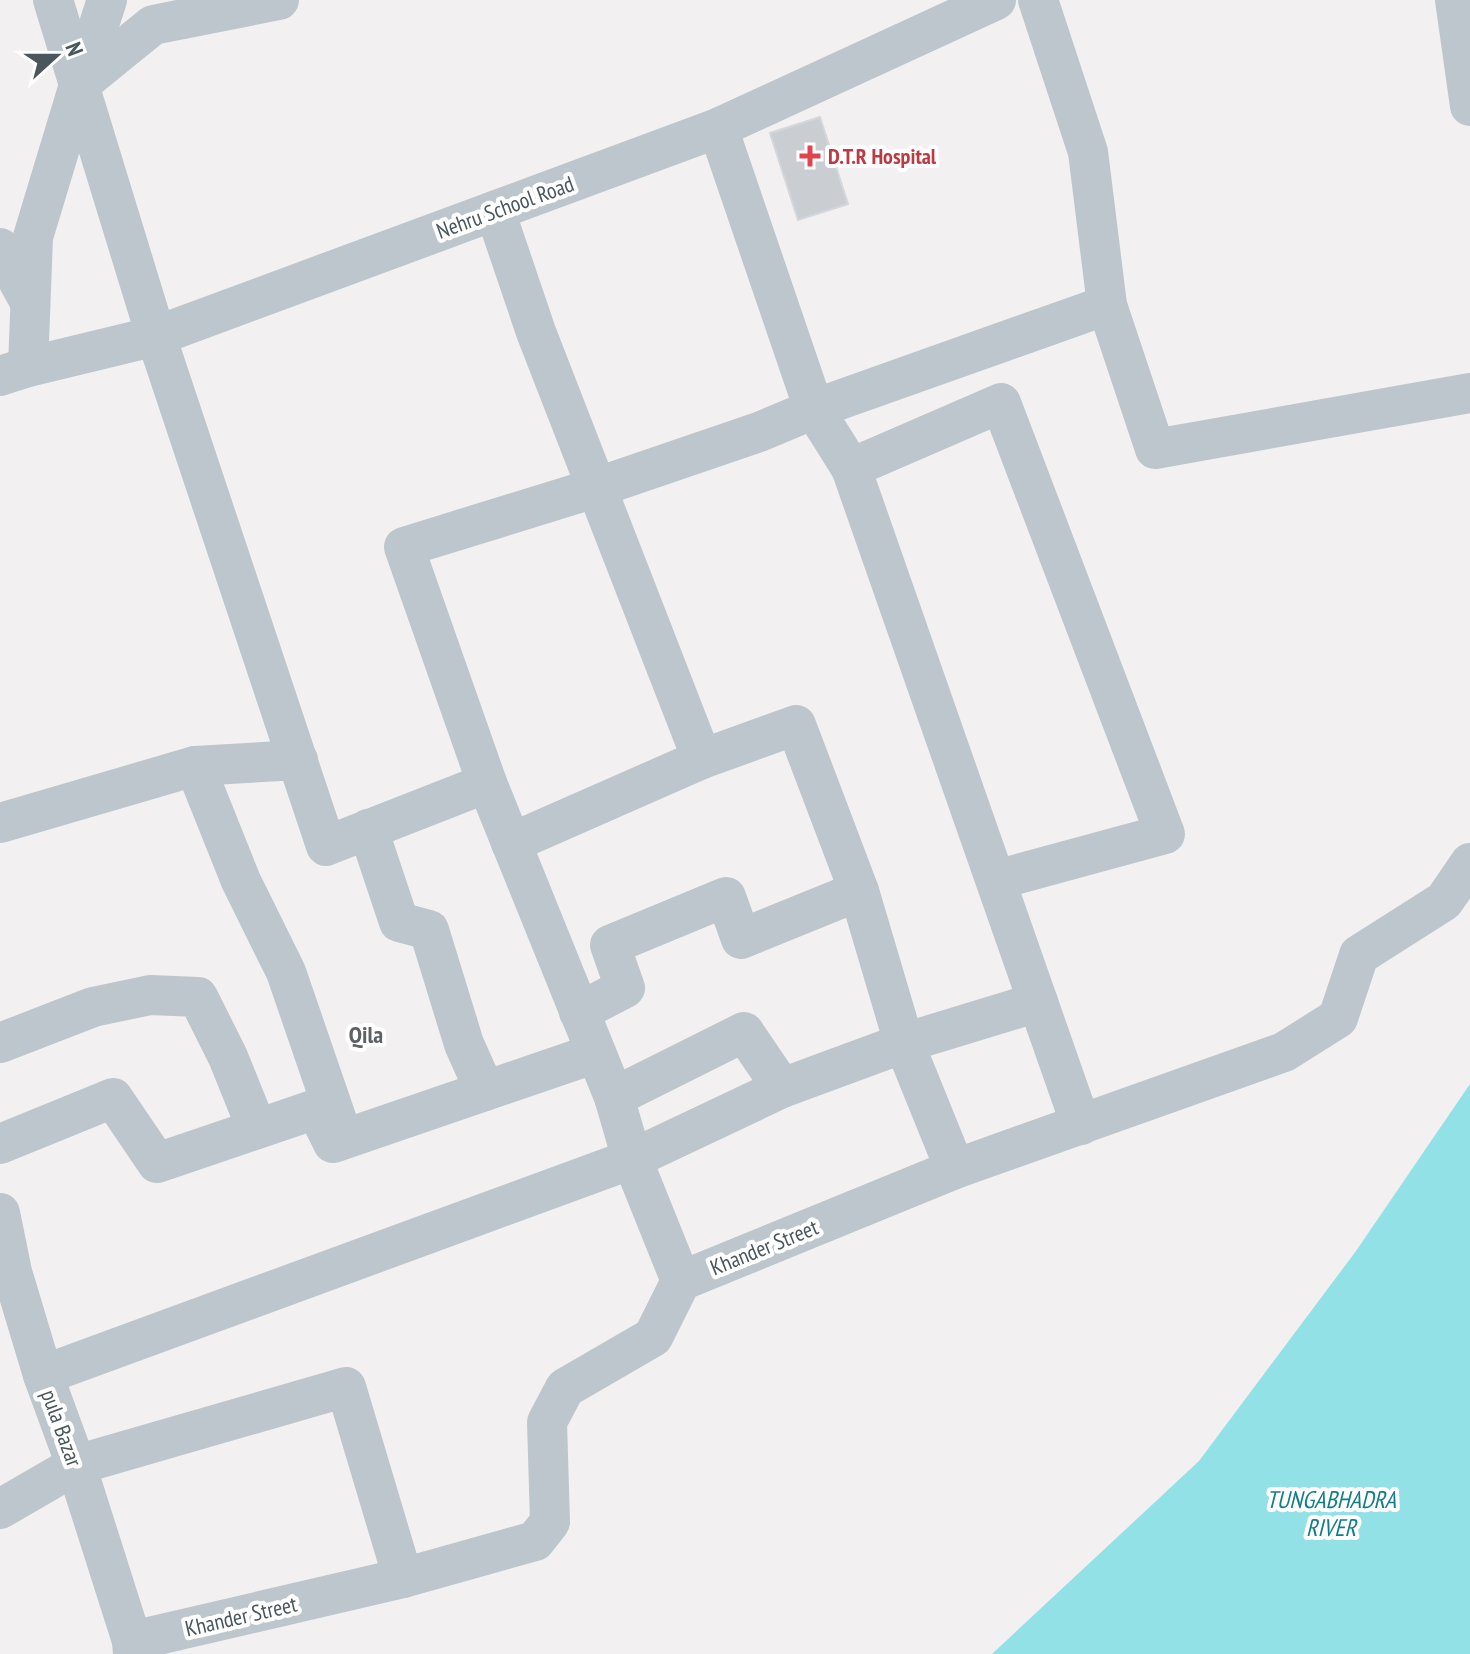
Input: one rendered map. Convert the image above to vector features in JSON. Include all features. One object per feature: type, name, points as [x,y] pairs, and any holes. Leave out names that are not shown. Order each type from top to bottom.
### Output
[{"type":"street","points":[[53,0],[156,336],[326,846],[487,783]]},
{"type":"street","points":[[14,372],[30,302],[33,237],[107,0]]},
{"type":"street","points":[[79,85],[153,25],[279,0]]},
{"type":"street","name":"Nehru School Road","points":[[14,372],[156,336],[718,128],[996,0]]},
{"type":"street","points":[[1038,0],[1088,152],[1107,305],[1155,449],[1470,393]]},
{"type":"street","points":[[1455,0],[1470,106]]},
{"type":"street","points":[[718,128],[814,409],[851,468],[1081,1125]]},
{"type":"street","points":[[495,211],[536,332],[702,759]]},
{"type":"street","points":[[0,248],[30,302]]},
{"type":"street","points":[[681,1281],[632,1159],[614,1097],[487,783],[404,547],[598,487],[759,432],[814,409],[1107,305]]},
{"type":"street","points":[[851,468],[1001,403],[1165,834],[996,880]]},
{"type":"street","points":[[511,843],[702,759],[796,725],[859,891],[904,1043],[955,1169]]},
{"type":"street","points":[[0,823],[195,766],[298,760]]},
{"type":"street","points":[[195,766],[241,881],[286,972],[343,1140]]},
{"type":"street","points":[[368,829],[399,922],[429,930],[464,1044],[485,1091]]},
{"type":"street","name":"Khander Street","points":[[133,1647],[535,1541],[550,1522],[547,1422],[565,1388],[653,1337],[681,1281],[955,1169],[1284,1052],[1338,1018],[1359,955],[1444,901],[1470,863]]},
{"type":"street","points":[[579,1012],[625,988],[610,945],[726,897],[741,939],[859,891]]},
{"type":"street","points":[[0,1043],[93,1007],[150,995],[198,997],[228,1057],[257,1129]]},
{"type":"street","points":[[43,1375],[632,1159],[782,1088],[904,1043],[1038,1002]]},
{"type":"street","points":[[614,1097],[744,1032],[782,1088]]},
{"type":"street","points":[[0,1144],[113,1098],[157,1163],[316,1109],[333,1143],[596,1053]]},
{"type":"street","name":"pula Bazar","points":[[0,1213],[6,1274],[76,1465],[133,1647]]},
{"type":"street","points":[[0,1509],[76,1465],[346,1387],[403,1578]]},
{"type":"water","name":"TUNGABHADRA RIVER","points":[[1470,1084],[1470,1654],[992,1654],[1199,1461],[1356,1251]]},
{"type":"building","points":[[820,117],[848,204],[798,220],[770,133]]},
{"type":"place","name":"D.T.R Hospital","points":[[810,156]]},
{"type":"district","name":"Qila","points":[[366,1035]]}]
